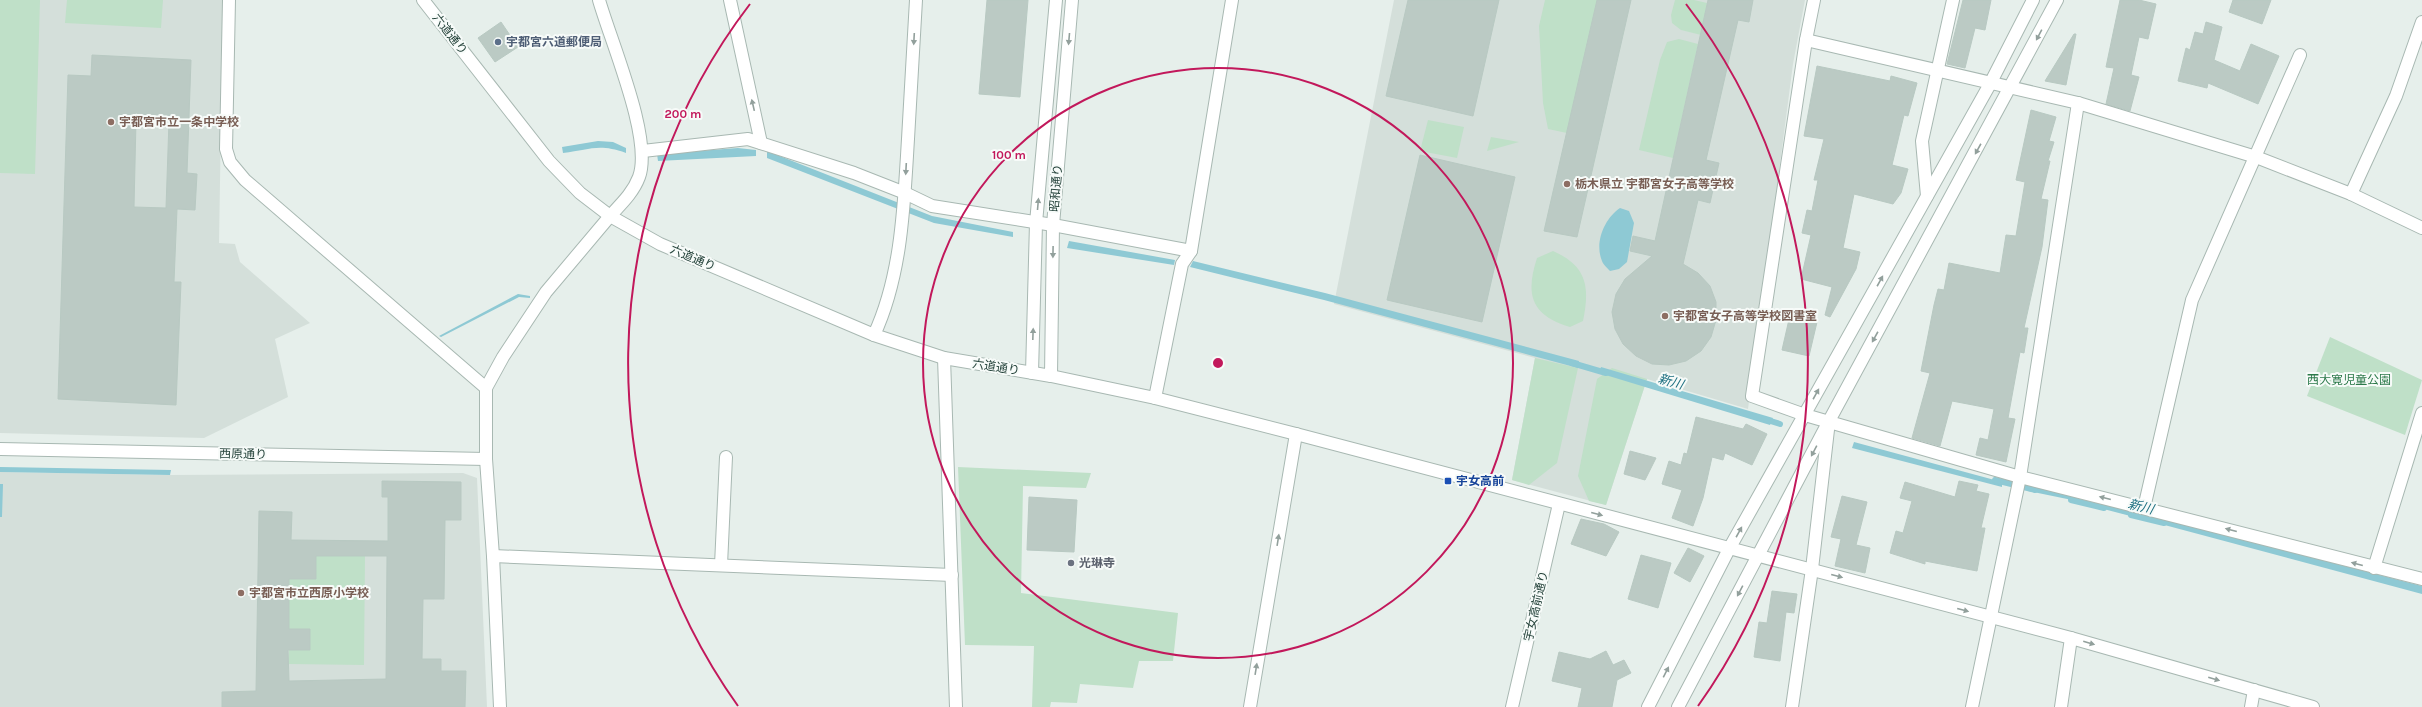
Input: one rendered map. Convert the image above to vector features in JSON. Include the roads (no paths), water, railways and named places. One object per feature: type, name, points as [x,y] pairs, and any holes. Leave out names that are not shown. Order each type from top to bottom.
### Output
[{"type":"street","points":[[229,0],[226,149],[230,162],[244,180],[486,388]]},
{"type":"street","name":"六道通り","points":[[424,0],[549,160],[580,193],[610,216],[660,244],[874,335],[944,358],[1051,376],[1155,398],[1296,434],[2071,638],[2313,707]]},
{"type":"street","points":[[500,707],[493,556],[486,459],[486,388],[503,357],[546,292],[635,187],[641,169],[643,151],[639,125],[599,0]]},
{"type":"street","points":[[730,0],[762,143]]},
{"type":"street","points":[[874,335],[892,277],[905,193],[916,0]]},
{"type":"street","name":"昭和通り","points":[[1032,373],[1036,222],[1056,0]]},
{"type":"street","name":"昭和通り","points":[[1051,376],[1053,225],[1072,0]]},
{"type":"street","points":[[1155,398],[1182,264],[1191,251],[1232,0]]},
{"type":"street","points":[[1814,0],[1806,40],[1752,396],[1805,415],[2020,477],[2422,579]]},
{"type":"street","points":[[1927,196],[1922,141],[1939,72],[1953,0]]},
{"type":"street","points":[[1648,707],[1730,549],[1990,84],[2033,0]]},
{"type":"street","points":[[1678,707],[1830,421],[2011,89],[2057,0]]},
{"type":"street","points":[[2351,194],[2396,96],[2422,22]]},
{"type":"street","points":[[1806,40],[2078,104],[2256,157],[2351,194],[2422,228]]},
{"type":"street","points":[[2144,508],[2192,300],[2300,55]]},
{"type":"street","points":[[1972,707],[1992,618],[2020,477],[2078,104]]},
{"type":"street","points":[[643,151],[748,139],[854,173],[905,193],[932,206],[1036,222],[1191,251]]},
{"type":"street","points":[[944,358],[956,707]]},
{"type":"street","points":[[2374,568],[2422,413]]},
{"type":"street","points":[[1792,707],[1812,569],[1830,421]]},
{"type":"street","points":[[1250,707],[1296,434]]},
{"type":"street","name":"西原通り","points":[[0,449],[486,459]]},
{"type":"street","points":[[721,565],[726,457]]},
{"type":"street","name":"宇女高前通り","points":[[1512,707],[1559,504]]},
{"type":"street","points":[[493,556],[952,575]]},
{"type":"street","points":[[2061,707],[2071,638]]},
{"type":"street","points":[[2251,707],[2254,690]]},
{"type":"water","points":[[598,141],[613,142],[626,148],[626,153],[608,148],[594,148],[563,153],[562,147]]},
{"type":"water","points":[[738,148],[756,150],[756,156],[658,161],[657,154]]},
{"type":"water","points":[[767,151],[932,216],[1013,232],[1013,237],[934,223],[767,158]]},
{"type":"water","points":[[1620,208],[1629,211],[1634,223],[1627,262],[1619,269],[1610,271],[1602,261],[1599,246],[1600,239],[1606,224]]},
{"type":"water","points":[[1069,241],[1175,260],[1174,265],[1067,248]]},
{"type":"water","points":[[1193,261],[1325,293],[1579,361],[1578,368],[1324,300],[1190,267]]},
{"type":"water","points":[[518,294],[530,296],[530,298],[519,297],[441,337],[439,336]]},
{"type":"water","points":[[1601,367],[1773,418],[1770,425],[1599,373]]},
{"type":"water","points":[[1854,442],[2002,482],[2002,487],[1852,448]]},
{"type":"water","points":[[0,467],[171,470],[170,475],[0,472]]},
{"type":"water","points":[[0,484],[3,484],[2,517],[0,517]]},
{"type":"water","points":[[2029,486],[2078,497],[2077,501],[2028,491]]},
{"type":"water","points":[[2097,502],[2140,513],[2138,518],[2096,507]]},
{"type":"water","points":[[2159,518],[2422,586],[2422,594],[2157,523]]},
{"type":"waterway","name":"新川","points":[[1572,363],[1606,373]]},
{"type":"waterway","name":"新川","points":[[1764,419],[1780,424]]},
{"type":"waterway","name":"新川","points":[[1995,480],[2035,490]]},
{"type":"waterway","name":"新川","points":[[2071,500],[2104,508]]},
{"type":"waterway","name":"新川","points":[[2131,515],[2164,523]]},
{"type":"place","name":"宇都宮六道郵便局","points":[[498,42]]},
{"type":"place","name":"宇都宮市立一条中学校","points":[[111,122]]},
{"type":"place","name":"栃木県立 宇都宮女子高等学校","points":[[1567,184]]},
{"type":"place","name":"宇都宮女子高等学校図書室","points":[[1665,316]]},
{"type":"place","name":"宇女高前","points":[[1448,481]]},
{"type":"place","name":"光琳寺","points":[[1071,563]]},
{"type":"place","name":"宇都宮市立西原小学校","points":[[241,593]]},
{"type":"park label","name":"西大寛児童公園","points":[[2349,380]]}]
